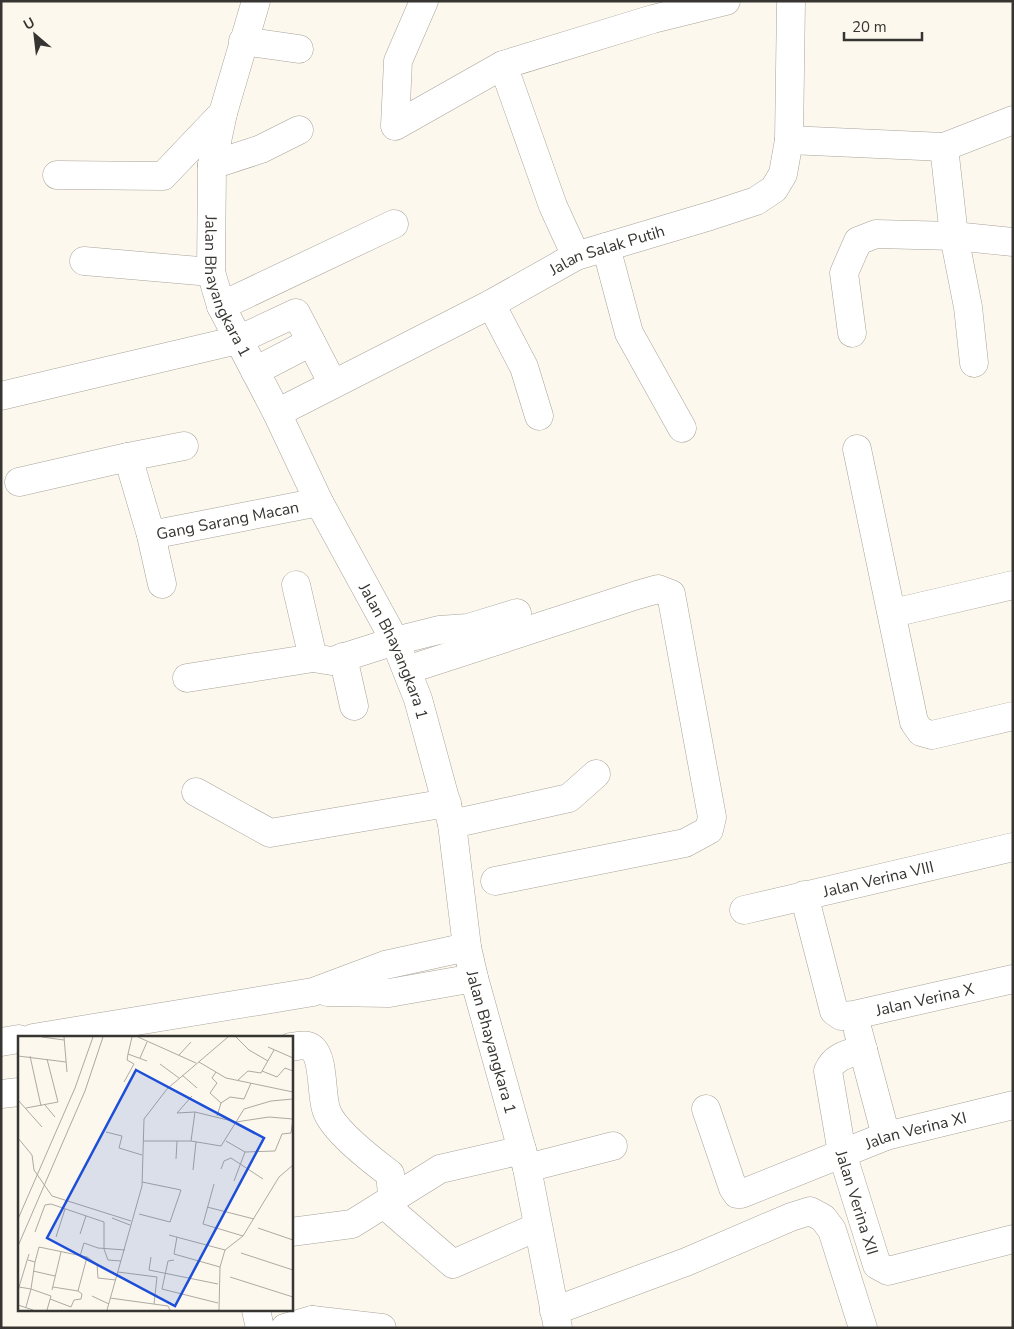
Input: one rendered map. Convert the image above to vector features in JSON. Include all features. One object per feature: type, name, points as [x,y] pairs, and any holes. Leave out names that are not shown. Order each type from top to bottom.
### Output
[{"type":"street","name":"Jalan Bhayangkara 1","points":[[256,1],[223,113],[212,165],[211,272],[221,306],[277,412],[319,502],[395,641],[418,699],[449,814],[467,947],[524,1159],[556,1319]]},
{"type":"street","points":[[424,1],[398,61],[395,126],[503,65],[651,10],[726,1]]},
{"type":"street","name":"Jalan Salak Putih","points":[[277,412],[491,304],[576,256],[756,201],[774,189],[783,174],[790,140],[791,1]]},
{"type":"street","points":[[243,41],[299,49]]},
{"type":"street","points":[[503,65],[553,206],[576,256]]},
{"type":"street","points":[[57,175],[163,176],[223,113]]},
{"type":"street","points":[[790,140],[944,147],[1013,120]]},
{"type":"street","points":[[212,165],[261,149],[299,130]]},
{"type":"street","points":[[944,147],[954,236],[968,307],[974,363]]},
{"type":"street","points":[[221,306],[394,224]]},
{"type":"street","points":[[852,332],[844,273],[858,241],[876,234],[954,236],[1013,242]]},
{"type":"street","points":[[606,247],[629,333],[682,428]]},
{"type":"street","points":[[84,261],[211,272]]},
{"type":"street","points":[[491,304],[524,367],[538,416]]},
{"type":"street","points":[[1,396],[238,340],[296,313],[334,384]]},
{"type":"street","points":[[255,371],[311,342]]},
{"type":"street","points":[[18,482],[184,446]]},
{"type":"street","points":[[858,449],[914,722],[921,732],[932,735],[1013,716]]},
{"type":"street","name":"Gang Sarang Macan","points":[[128,457],[151,535],[319,502]]},
{"type":"street","points":[[151,535],[162,584]]},
{"type":"street","points":[[296,585],[312,658]]},
{"type":"street","points":[[893,613],[1013,585]]},
{"type":"street","points":[[407,670],[637,595],[658,589],[671,594],[712,817],[709,830],[685,843],[495,880]]},
{"type":"street","points":[[187,678],[312,658],[332,661],[395,641],[439,630],[468,628],[517,613]]},
{"type":"street","points":[[344,657],[354,706]]},
{"type":"street","points":[[196,792],[270,833],[449,814],[569,798],[596,774]]},
{"type":"street","name":"Jalan Verina VIII","points":[[744,910],[1013,847]]},
{"type":"street","points":[[804,895],[845,1015],[863,1049],[886,1136]]},
{"type":"street","points":[[313,992],[385,965],[467,947]]},
{"type":"street","points":[[45,1036],[313,992],[389,993],[474,978]]},
{"type":"street","name":"Jalan Verina X","points":[[845,1015],[1013,979]]},
{"type":"street","points":[[1,1042],[18,1040]]},
{"type":"street","points":[[292,1047],[306,1044],[313,1048],[318,1057],[326,1111],[353,1145],[390,1174],[394,1213],[453,1264],[537,1227]]},
{"type":"street","name":"Jalan Verina XII","points":[[863,1049],[839,1057],[831,1062],[828,1071],[842,1153],[875,1262],[880,1268],[888,1271],[1013,1239]]},
{"type":"street","points":[[1,1094],[18,1092]]},
{"type":"street","name":"Jalan Verina XI","points":[[706,1109],[733,1188],[737,1194],[745,1193],[886,1136],[1013,1104]]},
{"type":"street","points":[[292,1232],[352,1224],[440,1169],[613,1146]]},
{"type":"street","points":[[556,1319],[791,1217],[810,1211],[823,1218],[832,1230],[863,1328]]},
{"type":"street","points":[[256,1312],[260,1328]]},
{"type":"street","points":[[285,1328],[313,1324],[382,1328]]}]
